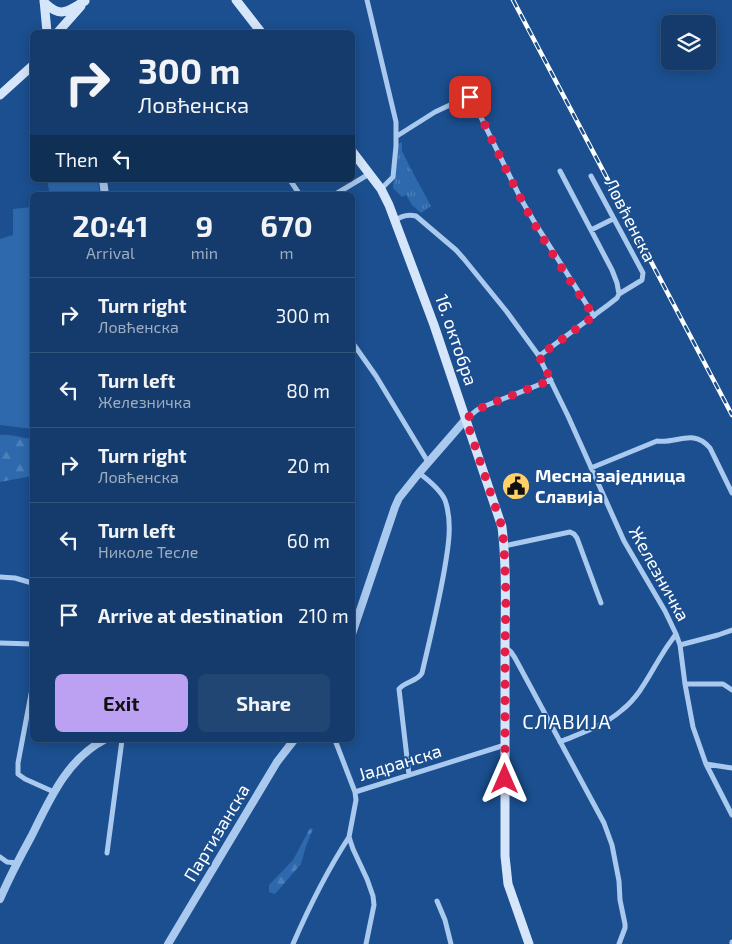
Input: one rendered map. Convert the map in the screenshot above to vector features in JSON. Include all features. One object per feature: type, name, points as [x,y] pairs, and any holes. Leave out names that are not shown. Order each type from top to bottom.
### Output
[{"type":"main road","points":[[44,1],[57,12],[66,11],[86,0]]},
{"type":"main road","points":[[60,30],[86,0]]},
{"type":"main road","points":[[236,0],[259,30]]},
{"type":"main road","points":[[44,1],[47,30]]},
{"type":"main road","points":[[0,95],[30,68]]},
{"type":"main road","name":"16. октобра","points":[[355,155],[386,198],[406,248],[502,527],[506,596],[506,872],[529,944]]},
{"type":"street","points":[[367,0],[396,122],[397,136],[393,177],[381,189]]},
{"type":"street","points":[[397,136],[435,112],[471,97],[530,215],[594,316]]},
{"type":"street","points":[[560,171],[612,270],[619,294]]},
{"type":"street","points":[[339,192],[369,174]]},
{"type":"street","name":"Ловћенска","points":[[539,356],[594,316],[617,298],[619,294],[642,280],[643,276],[639,265],[613,219],[592,176]]},
{"type":"street","name":"Железничка","points":[[395,221],[404,216],[416,216],[441,237],[464,259],[508,312],[539,356],[624,541],[665,611],[676,634],[680,646],[693,727],[706,764],[732,815]]},
{"type":"street","points":[[590,230],[613,219]]},
{"type":"street","points":[[355,346],[376,376],[428,462]]},
{"type":"street","points":[[355,625],[395,507],[399,498],[419,472],[466,419],[477,410],[551,380]]},
{"type":"street","points":[[591,468],[656,441],[696,438],[706,443],[710,448],[732,493]]},
{"type":"street","points":[[409,775],[400,689],[401,686],[419,677],[422,673],[436,615],[448,545],[449,524],[443,496],[419,472]]},
{"type":"street","points":[[504,546],[570,532],[574,534],[601,603]]},
{"type":"street","points":[[0,577],[15,578],[30,582]]},
{"type":"street","points":[[680,646],[732,630]]},
{"type":"street","points":[[560,742],[603,724],[623,710],[643,687],[663,652],[676,634]]},
{"type":"street","points":[[0,643],[30,644]]},
{"type":"street","points":[[505,647],[515,658],[604,823],[612,845],[625,924],[619,944]]},
{"type":"street","points":[[685,684],[723,684],[732,690]]},
{"type":"street","points":[[30,700],[18,763],[18,774],[24,779],[54,792]]},
{"type":"street","points":[[0,899],[17,863],[64,776],[75,762],[88,750],[101,742]]},
{"type":"street","points":[[107,853],[122,742]]},
{"type":"street","name":"Партизанска","points":[[168,944],[277,762],[292,742]]},
{"type":"street","name":"Јадранска","points":[[336,742],[355,792],[505,745]]},
{"type":"street","points":[[706,764],[732,768]]},
{"type":"street","points":[[293,944],[305,916],[349,837],[356,800],[355,792]]},
{"type":"street","points":[[349,837],[373,896],[374,906],[366,944]]},
{"type":"street","points":[[0,858],[7,862],[17,863]]},
{"type":"street","points":[[0,891],[0,899]]},
{"type":"street","points":[[437,900],[451,944]]},
{"type":"green space","points":[[402,142],[402,151],[431,206],[421,213],[412,205],[406,195],[402,197],[393,188],[398,144]]},
{"type":"green space","points":[[47,182],[98,182],[100,192],[49,192]]},
{"type":"green space","points":[[30,207],[30,429],[0,425],[0,239],[13,235],[13,209]]},
{"type":"green space","points":[[0,435],[30,439],[30,476],[0,482]]},
{"type":"green space","points":[[311,828],[313,829],[301,864],[275,894],[269,892],[269,885],[293,860]]},
{"type":"railway","points":[[513,0],[732,415]]},
{"type":"place","name":"Месна заједница Славија","points":[[516,486]]},
{"type":"district","name":"СЛАВИЈА","points":[[567,722]]},
{"type":"route","points":[[470,97],[473,99],[521,199],[594,316],[539,356],[551,380],[485,406],[466,419],[502,527],[506,596],[505,779]]}]
